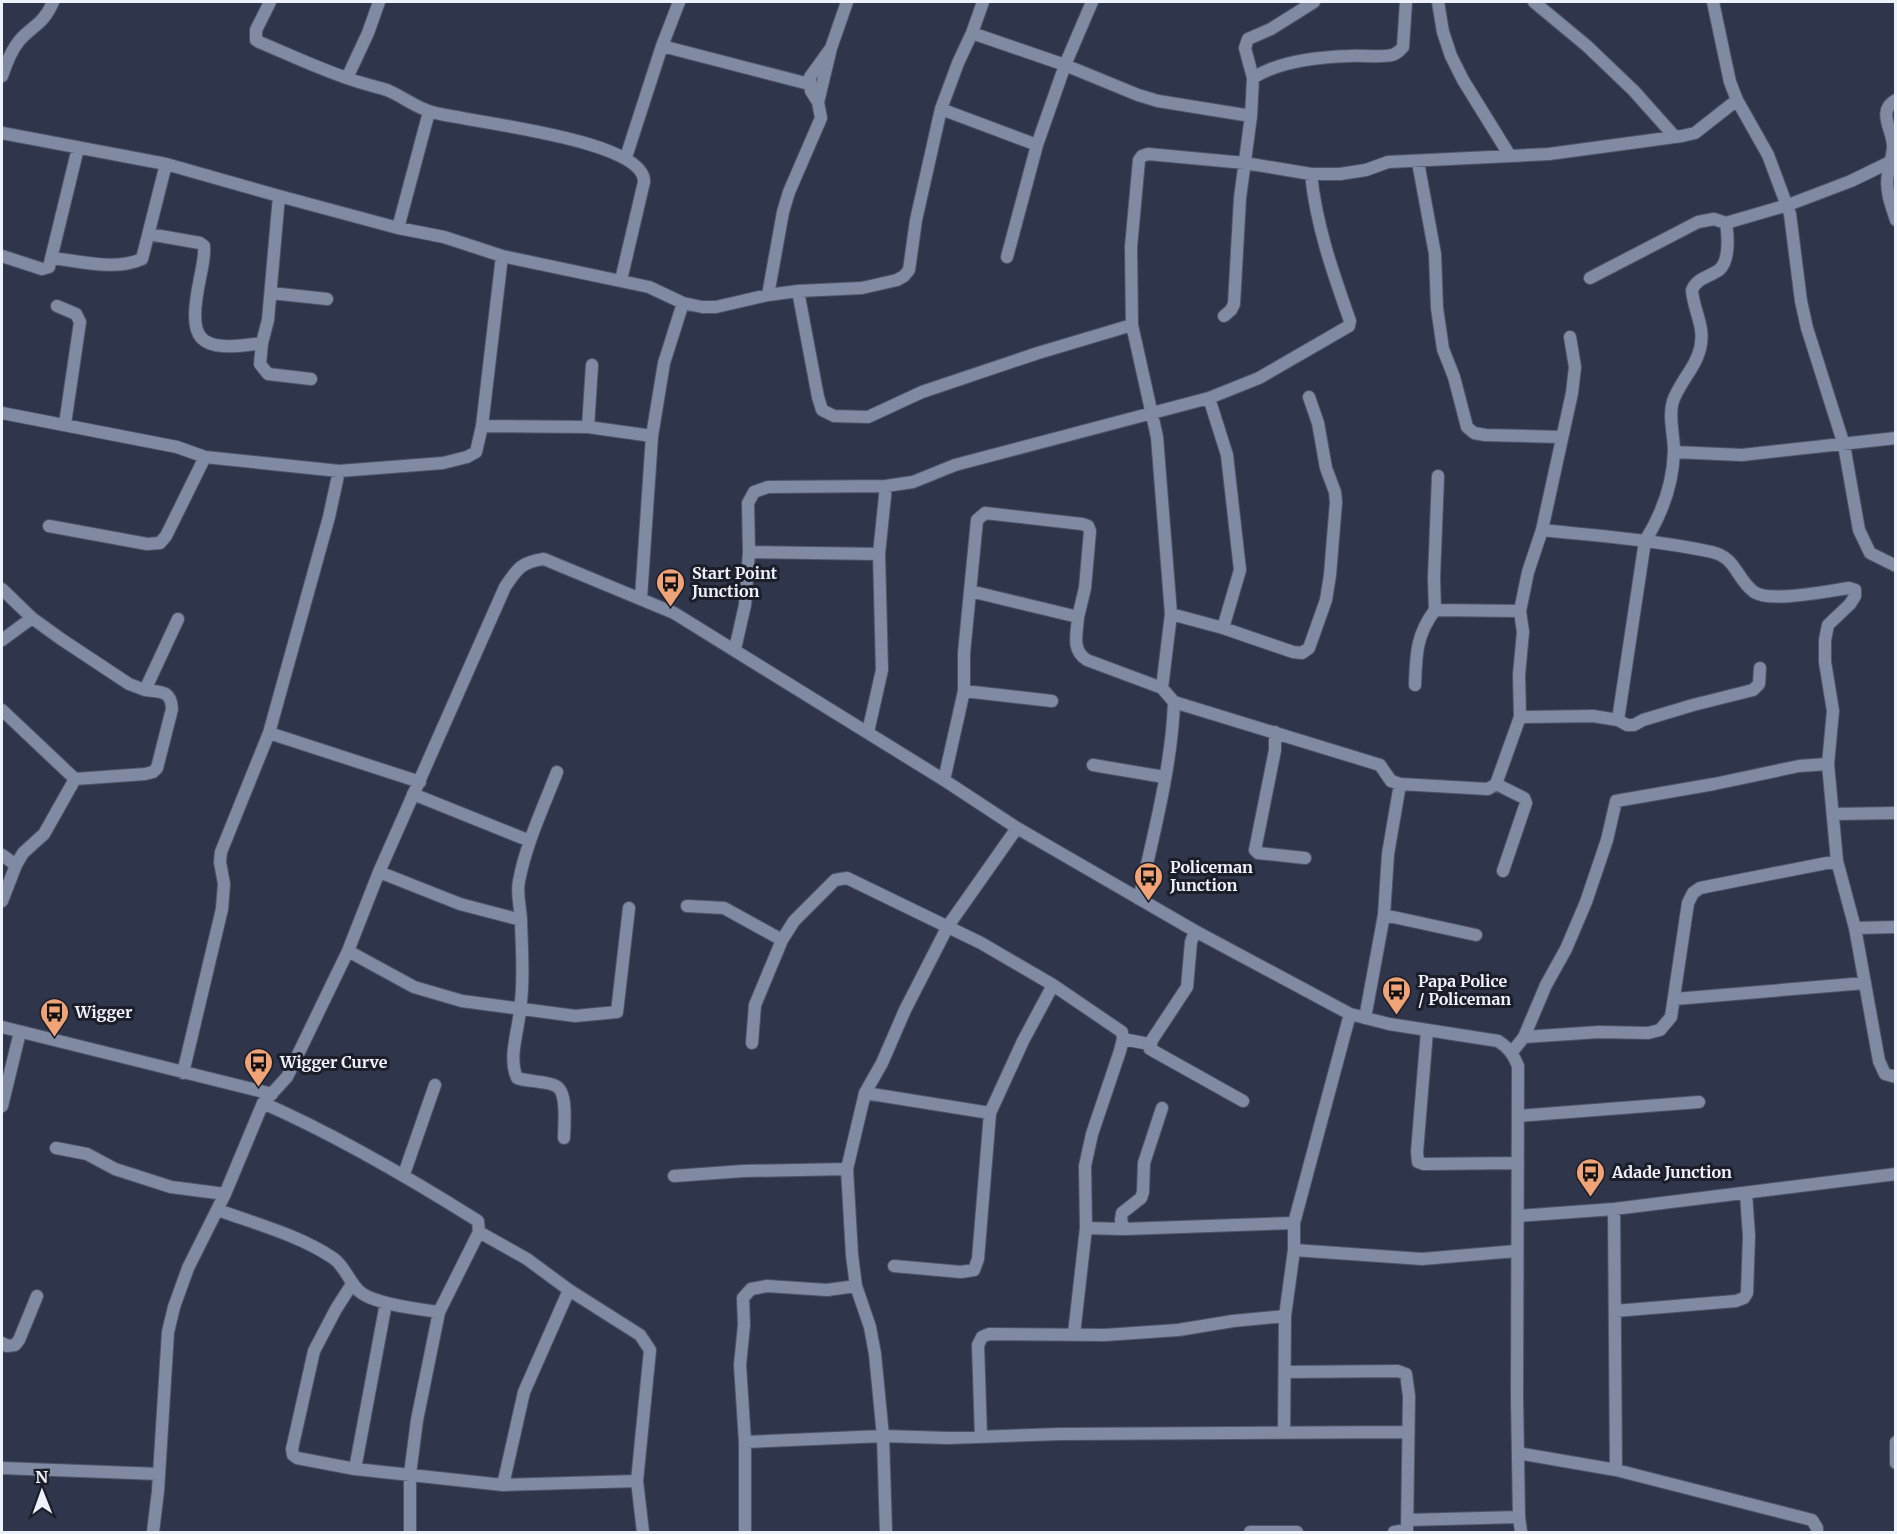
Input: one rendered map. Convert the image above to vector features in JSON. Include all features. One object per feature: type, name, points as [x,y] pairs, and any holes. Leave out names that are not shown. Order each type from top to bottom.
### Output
[{"type":"street","points":[[2,76],[20,40],[37,27],[53,2]]},
{"type":"street","points":[[270,2],[256,30],[256,40],[347,78],[386,90],[429,112],[545,133],[579,141],[626,157],[645,176],[621,280]]},
{"type":"street","points":[[347,78],[368,33],[379,2]]},
{"type":"street","points":[[626,157],[662,46],[679,2]]},
{"type":"street","points":[[818,102],[831,48],[847,2]]},
{"type":"street","points":[[2,133],[166,164],[398,228],[444,237],[502,256],[659,290],[683,303],[702,307],[716,307],[768,295],[798,291],[862,288],[897,280],[909,270],[916,220],[941,109],[983,2]]},
{"type":"street","points":[[1007,257],[1037,145],[1065,65],[1092,2]]},
{"type":"street","points":[[1224,315],[1231,310],[1234,304],[1251,116],[1253,78],[1245,48],[1248,39],[1271,29],[1314,2]]},
{"type":"street","points":[[1253,78],[1280,66],[1313,60],[1392,55],[1399,52],[1403,47],[1406,2]]},
{"type":"street","points":[[1438,2],[1443,32],[1451,56],[1463,80],[1510,156]]},
{"type":"street","points":[[1534,2],[1619,76],[1675,137]]},
{"type":"street","points":[[1713,2],[1725,64],[1737,100],[1768,155],[1788,205],[1795,239],[1803,310],[1844,445],[1859,530],[1870,553],[1896,566]]},
{"type":"street","points":[[972,33],[1065,65],[1138,96],[1251,116]]},
{"type":"street","points":[[662,46],[809,84]]},
{"type":"street","points":[[768,295],[783,212],[789,192],[820,125],[821,111],[809,84],[814,70],[831,48]]},
{"type":"street","points":[[1162,687],[1171,614],[1157,437],[1132,325],[1131,247],[1139,160],[1142,156],[1148,154],[1245,163],[1311,174],[1353,173],[1388,162],[1549,154],[1675,137],[1695,133],[1737,100]]},
{"type":"street","points":[[1896,100],[1889,105],[1885,119],[1892,136],[1893,147],[1887,185],[1896,220]]},
{"type":"street","points":[[941,109],[1037,145]]},
{"type":"street","points":[[398,228],[429,112]]},
{"type":"street","points":[[2,256],[45,269],[49,267],[78,148]]},
{"type":"street","points":[[1418,162],[1435,255],[1437,308],[1443,349],[1454,377],[1467,427],[1473,433],[1485,435],[1561,436]]},
{"type":"street","points":[[1590,278],[1698,222],[1714,219],[1726,223],[1788,205],[1851,181],[1890,162]]},
{"type":"street","points":[[51,258],[105,264],[136,262],[142,259],[145,255],[166,164]]},
{"type":"street","points":[[735,649],[745,605],[749,552],[748,503],[754,492],[768,487],[886,486],[913,482],[965,462],[1209,398],[1259,378],[1350,324],[1316,215],[1311,174]]},
{"type":"street","points":[[279,196],[268,320],[259,360],[264,371],[274,375],[311,379]]},
{"type":"street","points":[[1618,720],[1645,542],[1659,517],[1672,471],[1674,452],[1672,403],[1696,360],[1701,344],[1700,323],[1692,302],[1692,290],[1698,281],[1723,265],[1726,250],[1726,223]]},
{"type":"street","points":[[149,234],[200,243],[204,246],[194,308],[195,325],[202,339],[217,347],[262,343]]},
{"type":"street","points":[[2,414],[65,424],[177,447],[205,457],[339,471],[443,463],[468,458],[476,452],[482,426],[502,256]]},
{"type":"street","points":[[798,291],[818,397],[822,410],[834,416],[868,417],[922,392],[1038,353],[1132,325]]},
{"type":"street","points":[[271,293],[327,299]]},
{"type":"street","points":[[640,598],[652,436],[664,363],[683,303]]},
{"type":"street","points":[[57,306],[76,314],[80,322],[65,424]]},
{"type":"street","points":[[944,780],[964,691],[964,653],[977,520],[985,513],[1088,526],[1090,531],[1085,588],[1078,617],[1076,649],[1079,655],[1087,660],[1162,687],[1174,702],[1380,765],[1391,781],[1400,784],[1488,789],[1496,784],[1520,717],[1519,675],[1523,632],[1520,611],[1528,572],[1548,510],[1561,436],[1572,393],[1575,367],[1570,337]]},
{"type":"street","points":[[588,427],[592,365]]},
{"type":"street","points":[[1171,614],[1223,628],[1293,652],[1302,653],[1308,648],[1328,592],[1336,502],[1335,492],[1326,468],[1318,423],[1309,397]]},
{"type":"street","points":[[1209,398],[1227,455],[1240,570],[1223,628]]},
{"type":"street","points":[[482,426],[588,427],[652,436]]},
{"type":"street","points":[[1674,452],[1742,455],[1896,438]]},
{"type":"street","points":[[49,526],[147,544],[160,543],[166,536],[205,457]]},
{"type":"street","points":[[183,1072],[222,909],[224,884],[220,862],[221,852],[269,733],[329,517],[339,471]]},
{"type":"street","points":[[1414,685],[1416,656],[1423,625],[1435,610],[1438,476]]},
{"type":"street","points":[[868,732],[882,670],[879,554],[886,486]]},
{"type":"street","points":[[1542,530],[1645,542],[1724,556],[1752,591],[1764,597],[1804,595],[1849,588],[1855,590],[1855,596],[1850,603],[1828,625],[1825,640],[1825,662],[1833,711],[1828,764],[1837,861],[1855,928],[1879,1060],[1885,1074],[1896,1077]]},
{"type":"street","points":[[749,552],[879,554]]},
{"type":"street","points":[[153,1533],[168,1332],[188,1268],[218,1210],[268,1099],[287,1077],[348,951],[413,794],[505,587],[519,567],[529,561],[543,560],[674,613],[868,732],[1017,828],[1195,931],[1350,1014],[1427,1031],[1498,1041],[1512,1052],[1518,1065],[1516,1251],[1521,1533]]},
{"type":"street","points":[[2,589],[32,618],[129,684],[145,690],[166,693],[171,699],[172,709],[157,768],[153,772],[75,779],[2,710]]},
{"type":"street","points":[[970,591],[1078,617]]},
{"type":"street","points":[[1435,610],[1520,611]]},
{"type":"street","points":[[2,640],[32,618]]},
{"type":"street","points":[[145,690],[178,619]]},
{"type":"street","points":[[1520,717],[1593,716],[1634,725],[1643,720],[1693,705],[1754,690],[1759,684],[1760,668]]},
{"type":"street","points":[[964,691],[1052,701]]},
{"type":"street","points":[[1139,899],[1174,721],[1174,702]]},
{"type":"street","points":[[1275,732],[1275,750],[1255,850],[1258,853],[1305,858]]},
{"type":"street","points":[[269,733],[420,782]]},
{"type":"street","points":[[1512,1052],[1524,1036],[1586,902],[1607,840],[1616,801],[1799,766],[1828,764]]},
{"type":"street","points":[[1093,765],[1164,777]]},
{"type":"street","points":[[557,772],[530,842],[517,892],[521,920],[521,1008],[513,1058],[518,1078],[556,1085],[561,1090],[564,1103],[564,1138]]},
{"type":"street","points":[[2,901],[16,865],[27,849],[44,834],[75,779]]},
{"type":"street","points":[[1365,1018],[1384,915],[1388,854],[1400,784]]},
{"type":"street","points":[[1496,784],[1524,798],[1526,803],[1503,871]]},
{"type":"street","points":[[413,794],[530,842]]},
{"type":"street","points":[[1833,814],[1896,813]]},
{"type":"street","points":[[886,1533],[883,1436],[875,1354],[870,1327],[856,1286],[847,1169],[865,1093],[882,1063],[905,1010],[948,926],[1017,828]]},
{"type":"street","points":[[2,855],[16,865]]},
{"type":"street","points":[[1524,1036],[1599,1032],[1648,1034],[1660,1030],[1671,1017],[1688,903],[1693,893],[1700,888],[1837,861]]},
{"type":"street","points":[[380,872],[424,892],[521,920]]},
{"type":"street","points":[[752,1043],[755,1005],[782,940],[794,921],[835,880],[847,878],[981,943],[1053,985],[1122,1032],[1123,1040],[1092,1134],[1085,1166],[1086,1228],[1074,1334]]},
{"type":"street","points":[[687,906],[724,908],[782,940]]},
{"type":"street","points":[[348,951],[414,987],[462,1001],[575,1016],[617,1012],[629,908]]},
{"type":"street","points":[[1384,915],[1476,935]]},
{"type":"street","points":[[1855,928],[1896,927]]},
{"type":"street","points":[[1149,1044],[1187,987],[1191,942],[1195,931]]},
{"type":"street","points":[[1675,999],[1865,983]]},
{"type":"street","points":[[894,1266],[961,1272],[974,1270],[978,1259],[990,1113],[1023,1041],[1053,985]]},
{"type":"street","points":[[1284,1432],[1285,1316],[1294,1250],[1294,1224],[1350,1014]]},
{"type":"street","points":[[2,1027],[183,1072],[268,1099],[404,1174],[478,1221],[479,1232],[439,1312],[417,1420],[410,1474],[410,1533]]},
{"type":"street","points":[[1427,1031],[1418,1162],[1424,1164],[1518,1162]]},
{"type":"street","points":[[2,1106],[20,1032]]},
{"type":"street","points":[[1123,1040],[1149,1044]]},
{"type":"street","points":[[1149,1044],[1150,1049],[1243,1101]]},
{"type":"street","points":[[404,1174],[435,1084]]},
{"type":"street","points":[[865,1093],[990,1113]]},
{"type":"street","points":[[1518,1116],[1699,1102]]},
{"type":"street","points":[[1124,1229],[1121,1220],[1122,1213],[1141,1198],[1143,1192],[1144,1163],[1162,1108]]},
{"type":"street","points":[[56,1148],[87,1154],[116,1169],[171,1187],[225,1194]]},
{"type":"street","points":[[675,1176],[743,1171],[847,1169]]},
{"type":"street","points":[[1518,1216],[1614,1209],[1896,1174]]},
{"type":"street","points":[[1615,1311],[1736,1301],[1744,1298],[1747,1293],[1750,1247],[1746,1194]]},
{"type":"street","points":[[1614,1209],[1616,1470]]},
{"type":"street","points":[[218,1210],[316,1248],[336,1260],[361,1294],[386,1303],[439,1312]]},
{"type":"street","points":[[1086,1228],[1294,1224]]},
{"type":"street","points":[[479,1232],[527,1259],[569,1290],[640,1335],[650,1350],[637,1481],[643,1533]]},
{"type":"street","points":[[1294,1250],[1422,1259],[1516,1251]]},
{"type":"street","points":[[352,1284],[314,1351],[292,1449],[293,1455],[297,1458],[355,1469],[503,1485],[637,1481]]},
{"type":"street","points":[[745,1533],[745,1442],[740,1365],[744,1325],[743,1298],[751,1289],[767,1286],[827,1290],[856,1286]]},
{"type":"street","points":[[503,1485],[524,1392],[569,1290]]},
{"type":"street","points":[[2,1343],[7,1346],[15,1345],[19,1340],[37,1296]]},
{"type":"street","points":[[355,1469],[386,1303]]},
{"type":"street","points":[[981,1437],[978,1345],[982,1337],[989,1334],[1105,1335],[1178,1330],[1233,1320],[1285,1316]]},
{"type":"street","points":[[1285,1372],[1398,1371],[1406,1374],[1409,1396],[1407,1528]]},
{"type":"street","points":[[745,1442],[883,1436],[1408,1432]]},
{"type":"street","points":[[1896,1442],[1896,1463]]},
{"type":"street","points":[[1518,1453],[1616,1470],[1812,1520],[1817,1533]]},
{"type":"street","points":[[2,1468],[159,1474]]},
{"type":"street","points":[[1394,1533],[1407,1528],[1519,1517]]},
{"type":"street","points":[[1250,1533],[1297,1533]]},
{"type":"place","name":"Start Point Junction","points":[[671,608]]},
{"type":"place","name":"Policeman Junction","points":[[1149,902]]},
{"type":"place","name":"Papa Police / Policeman","points":[[1397,1016]]},
{"type":"place","name":"Wigger","points":[[54,1038]]},
{"type":"place","name":"Wigger Curve","points":[[259,1088]]},
{"type":"place","name":"Adade Junction","points":[[1591,1198]]}]
